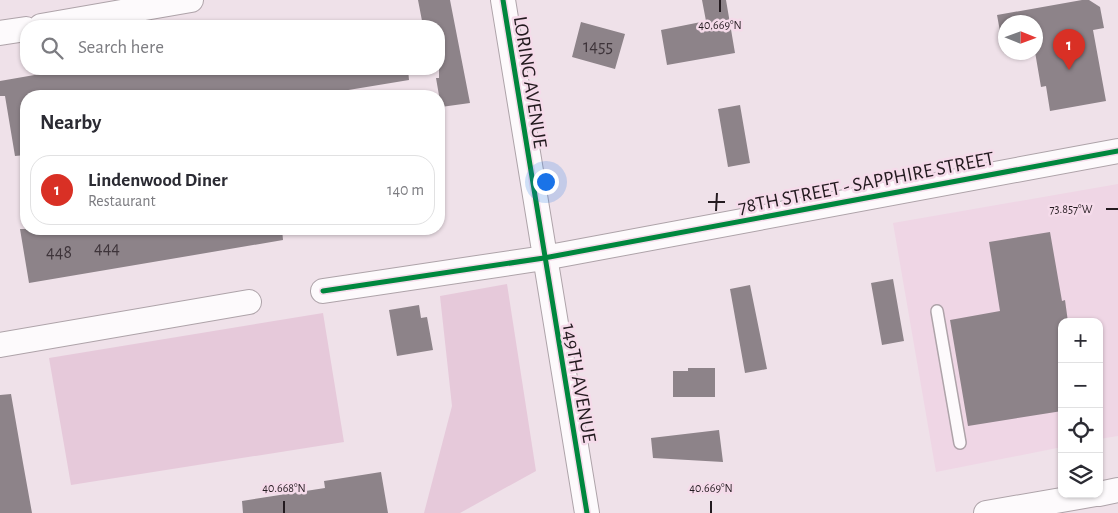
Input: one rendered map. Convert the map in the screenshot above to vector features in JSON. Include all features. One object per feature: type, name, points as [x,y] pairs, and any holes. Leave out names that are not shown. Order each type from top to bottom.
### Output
[{"type":"street","points":[[76,20],[191,0]]},
{"type":"street","name":"LORING AVENUE","points":[[503,0],[544,258]]},
{"type":"street","points":[[0,34],[20,30]]},
{"type":"street","name":"78TH STREET - SAPPHIRE STREET","points":[[323,291],[544,258],[1118,151]]},
{"type":"street","name":"149TH AVENUE","points":[[544,258],[587,513]]},
{"type":"street","points":[[0,345],[250,302]]},
{"type":"street","points":[[1103,493],[1118,490]]},
{"type":"street","points":[[986,513],[1074,498]]},
{"type":"lane","points":[[937,311],[960,443]]},
{"type":"shaded area","points":[[1118,184],[1118,436],[1103,438],[1103,318],[1058,318],[1058,448],[936,472],[893,223]]},
{"type":"shaded area","points":[[507,284],[536,471],[460,513],[424,513],[452,406],[440,296]]},
{"type":"shaded area","points":[[323,313],[344,442],[71,485],[49,358]]},
{"type":"building","points":[[418,0],[450,0],[470,103],[445,106],[445,90],[438,90],[436,78],[439,78],[439,75],[445,75],[445,20],[422,20]]},
{"type":"building","points":[[702,0],[726,0],[735,53],[667,65],[661,30],[706,21]]},
{"type":"building","points":[[1082,0],[1089,0],[1100,7],[1104,28],[1093,30],[1106,101],[1050,111],[1046,86],[1041,87],[1036,60],[1043,60],[1043,15],[998,15],[998,20],[997,15]]},
{"type":"building","points":[[581,22],[625,34],[615,69],[572,57]]},
{"type":"building","points":[[34,75],[409,75],[409,80],[348,90],[20,90],[20,156],[15,156],[5,96],[0,96],[0,81]]},
{"type":"building","points":[[740,105],[750,163],[728,167],[718,109]]},
{"type":"building","points":[[1050,232],[1062,301],[1065,300],[1067,318],[1058,318],[1058,412],[968,426],[950,320],[1000,311],[989,242]]},
{"type":"building","points":[[21,235],[283,235],[283,240],[29,283]]},
{"type":"building","points":[[893,279],[904,341],[882,345],[871,283]]},
{"type":"building","points":[[750,285],[767,369],[745,373],[730,289]]},
{"type":"building","points":[[419,305],[421,318],[427,317],[433,350],[397,356],[389,310]]},
{"type":"building","points":[[688,368],[715,368],[715,397],[673,397],[673,371],[688,371]]},
{"type":"building","points":[[11,394],[32,513],[0,513],[0,395]]},
{"type":"building","points":[[719,430],[723,462],[653,458],[651,438]]},
{"type":"building","points":[[381,472],[388,513],[243,513],[242,501],[325,488],[324,481]]},
{"type":"cycle path","points":[[503,0],[587,513]]},
{"type":"cycle path","points":[[323,291],[544,258],[1118,151]]},
{"type":"place","name":"Lindenwood Diner","points":[[1069,70]]}]
